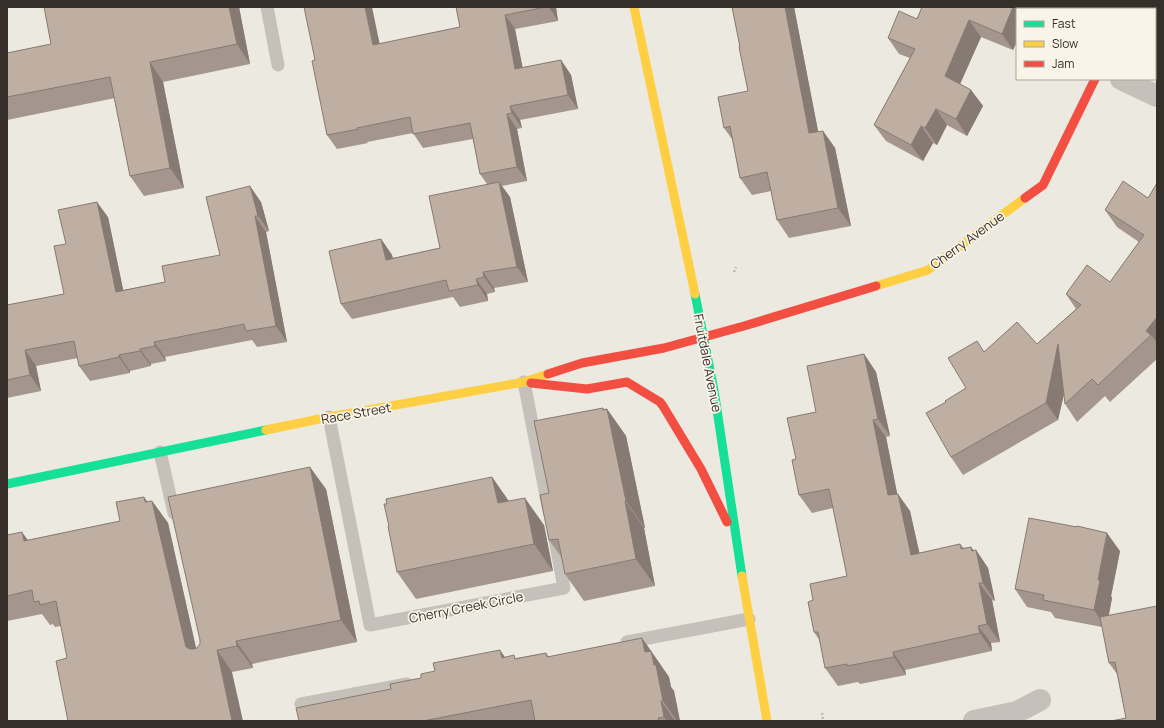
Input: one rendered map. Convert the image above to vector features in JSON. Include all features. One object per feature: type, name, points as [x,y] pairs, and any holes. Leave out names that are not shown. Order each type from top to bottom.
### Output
[{"type":"street","name":"Fruitdale Avenue","points":[[634,7],[714,390],[748,619],[767,721]]},
{"type":"street","name":"Cherry Avenue","points":[[704,337],[928,270],[1043,184],[1095,80]]},
{"type":"street","points":[[1123,80],[1157,96]]},
{"type":"street","name":"Race Street","points":[[7,484],[329,417],[524,382],[582,363],[664,348],[704,337]]},
{"type":"street","points":[[524,382],[587,389],[627,382],[660,402],[701,469],[737,541]]},
{"type":"street","points":[[974,721],[1017,712],[1040,700]]},
{"type":"lane","points":[[267,7],[278,65]]},
{"type":"lane","name":"Cherry Creek Circle","points":[[329,417],[370,625],[564,588],[524,382]]},
{"type":"lane","points":[[160,452],[177,525]]},
{"type":"lane","points":[[613,645],[748,619]]},
{"type":"lane","points":[[301,704],[418,682]]},
{"type":"path","points":[[734,272],[736,267]]},
{"type":"path","points":[[822,713],[823,721]]},
{"type":"building","points":[[44,7],[229,7],[237,44],[150,62],[170,168],[130,176],[110,77],[7,97],[7,53],[51,44]]},
{"type":"building","points":[[304,7],[365,7],[373,45],[460,27],[456,7],[546,7],[505,15],[515,69],[561,60],[568,95],[510,106],[512,113],[507,114],[517,167],[480,174],[470,123],[413,134],[410,117],[327,135],[312,61],[315,60]]},
{"type":"building","points":[[732,7],[785,7],[809,133],[823,131],[838,208],[777,220],[767,172],[740,178],[730,126],[724,128],[718,97],[748,91]]},
{"type":"building","points":[[922,7],[1013,7],[1002,34],[969,20],[945,76],[971,90],[956,119],[936,109],[925,128],[921,126],[911,145],[874,125],[915,49],[888,38],[899,11],[917,19]]},
{"type":"building","points":[[1123,181],[1148,198],[1157,183],[1157,317],[1146,331],[1151,335],[1098,385],[1092,379],[1065,404],[1058,344],[1046,403],[951,457],[926,413],[946,402],[945,401],[966,388],[948,358],[977,341],[984,352],[1017,322],[1037,344],[1081,305],[1066,294],[1087,265],[1110,282],[1144,235],[1105,210]]},
{"type":"building","points":[[499,182],[517,267],[483,272],[484,277],[476,279],[478,285],[449,291],[446,280],[341,304],[329,251],[381,239],[386,260],[440,248],[429,196]]},
{"type":"building","points":[[250,186],[258,216],[255,216],[276,326],[246,331],[244,324],[154,342],[155,346],[140,349],[140,351],[79,366],[74,341],[25,350],[30,375],[7,380],[7,305],[64,294],[54,246],[66,244],[58,210],[97,202],[116,292],[165,282],[162,266],[220,255],[206,197]]},
{"type":"building","points":[[864,354],[878,419],[873,420],[888,495],[898,494],[911,555],[960,544],[961,549],[971,547],[972,551],[976,550],[983,583],[979,583],[987,624],[978,626],[980,633],[893,652],[894,657],[847,666],[847,664],[825,668],[818,632],[814,632],[808,602],[813,600],[810,584],[847,576],[829,489],[799,495],[792,460],[796,459],[787,418],[816,412],[807,366]]},
{"type":"building","points":[[603,408],[603,410],[607,409],[636,559],[565,574],[558,539],[549,540],[540,495],[549,493],[534,421]]},
{"type":"building","points":[[310,467],[341,620],[236,641],[237,646],[217,650],[232,721],[68,721],[56,661],[67,658],[56,601],[40,605],[39,601],[34,602],[32,590],[7,596],[7,535],[22,532],[24,541],[120,521],[116,502],[144,497],[145,502],[152,501],[186,647],[194,649],[200,644],[200,640],[168,497]]},
{"type":"building","points":[[492,477],[498,503],[525,498],[534,544],[397,572],[384,504],[387,504],[386,499]]},
{"type":"building","points":[[1029,518],[1077,526],[1107,533],[1094,610],[1043,600],[1044,595],[1015,589]]},
{"type":"building","points":[[1157,606],[1157,721],[1111,721],[1126,718],[1115,662],[1109,663],[1100,617]]},
{"type":"building","points":[[642,638],[645,652],[651,651],[654,665],[656,665],[663,701],[661,701],[664,717],[658,718],[659,721],[535,721],[531,700],[423,721],[299,721],[296,708],[391,689],[390,684],[421,678],[421,674],[435,671],[433,663],[500,650],[502,658],[514,655],[515,659],[546,653],[547,657]]},
{"type":"traffic: fast","points":[[695,294],[714,390],[742,576]]},
{"type":"traffic: fast","points":[[7,484],[266,430]]},
{"type":"traffic: slow","points":[[634,7],[695,294]]},
{"type":"traffic: slow","points":[[876,286],[928,270],[1025,198]]},
{"type":"traffic: slow","points":[[266,430],[329,417],[524,382],[548,374]]},
{"type":"traffic: slow","points":[[742,576],[767,721]]},
{"type":"traffic: jam","points":[[1025,198],[1043,185],[1095,80]]},
{"type":"traffic: jam","points":[[548,374],[582,363],[664,348],[744,326],[876,286]]},
{"type":"traffic: jam","points":[[531,383],[587,389],[627,382],[660,402],[701,469],[727,522]]}]
